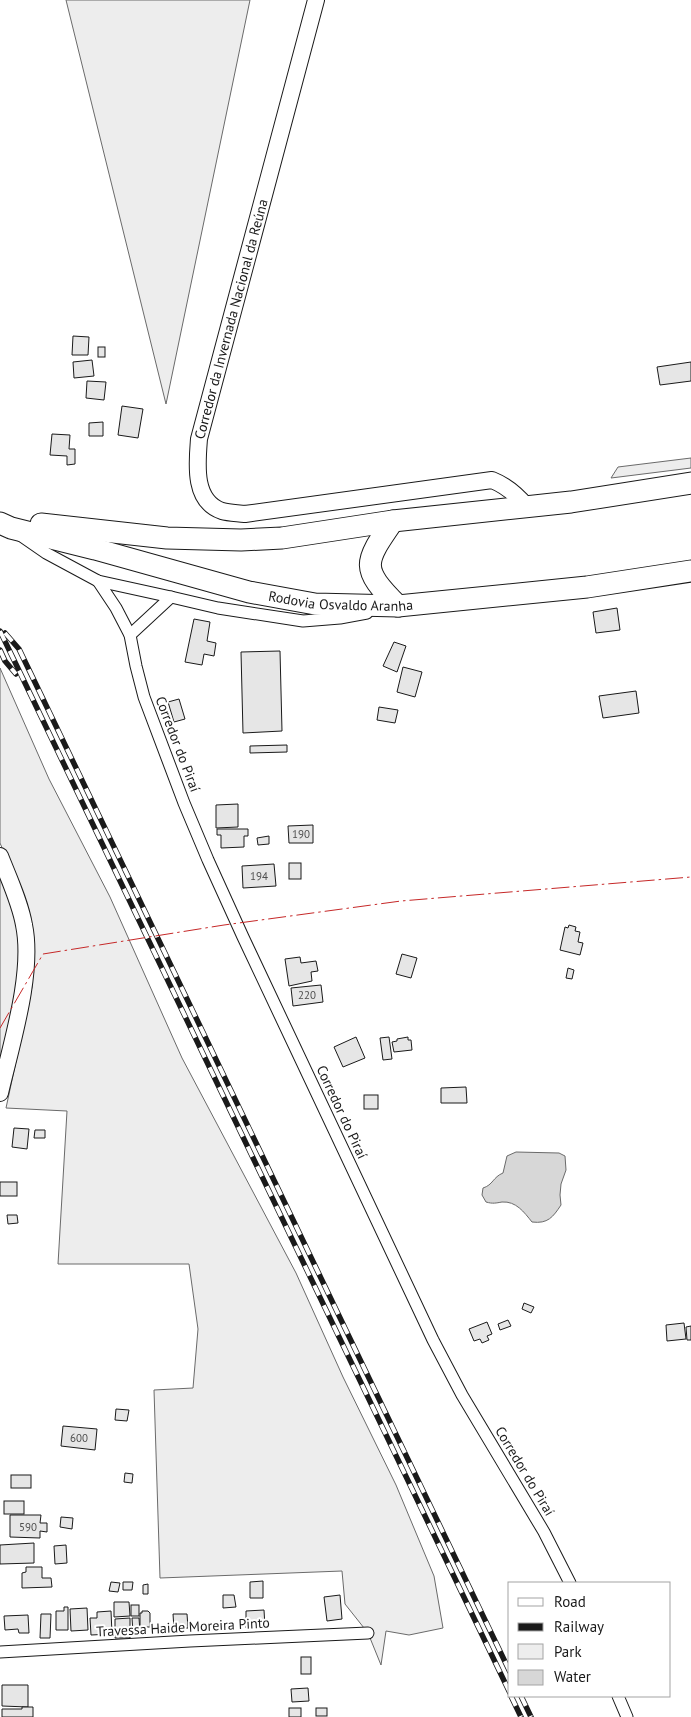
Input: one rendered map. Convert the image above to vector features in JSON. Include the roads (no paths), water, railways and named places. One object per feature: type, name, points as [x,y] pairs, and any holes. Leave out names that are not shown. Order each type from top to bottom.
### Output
[{"type":"highway","points":[[4,524],[64,526],[167,538],[241,540],[282,538],[393,521],[571,502],[691,483]]},
{"type":"highway","points":[[393,521],[374,548],[370,565],[374,579],[398,606]]},
{"type":"highway","name":"Rodovia Osvaldo Aranha","points":[[4,524],[248,592],[315,604],[398,606],[587,587],[691,571]]},
{"type":"street","name":"Corredor da Invernada Nacional da Reúna","points":[[316,0],[199,439],[197,463],[199,485],[206,501],[221,510],[245,514],[492,480],[504,485],[516,494],[527,507]]},
{"type":"street","points":[[4,524],[30,543],[98,581],[218,608],[303,620],[340,618],[398,606]]},
{"type":"street","name":"Corredor do Piraí","points":[[98,581],[116,608],[130,635],[144,697],[184,802],[243,938],[433,1340],[462,1395],[544,1532],[569,1582]]},
{"type":"street","points":[[130,635],[171,597]]},
{"type":"street","points":[[0,856],[22,914],[26,945],[23,990],[0,1093]]},
{"type":"street","name":"Travessa Haide Moreira Pinto","points":[[0,1652],[190,1640],[368,1633]]},
{"type":"street","points":[[618,1697],[627,1717]]},
{"type":"water","points":[[516,1152],[559,1153],[565,1156],[566,1170],[561,1184],[561,1205],[553,1216],[546,1221],[532,1222],[516,1205],[507,1202],[486,1202],[482,1195],[483,1188],[503,1173],[507,1156]]},
{"type":"railway","points":[[0,631],[508,1689]]},
{"type":"railway","points":[[5,633],[19,649],[508,1668]]},
{"type":"railway","points":[[0,650],[5,661],[16,674]]},
{"type":"railway","points":[[511,1697],[521,1717]]},
{"type":"railway","points":[[521,1697],[531,1717]]}]
